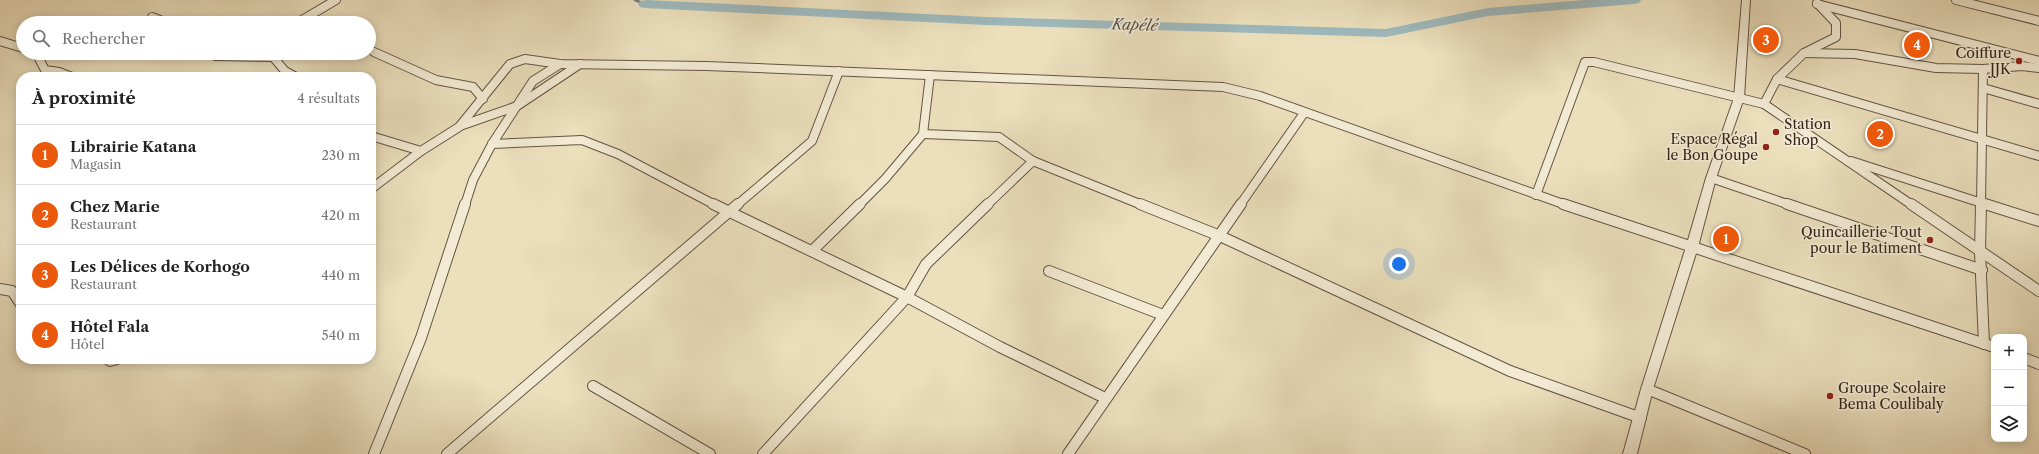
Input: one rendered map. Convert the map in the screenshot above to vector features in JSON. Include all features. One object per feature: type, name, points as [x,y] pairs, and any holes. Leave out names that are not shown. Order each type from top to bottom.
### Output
[{"type":"street","points":[[310,16],[336,0]]},
{"type":"street","points":[[1630,454],[1641,418],[1647,389],[1692,247],[1711,178],[1739,98],[1746,0]]},
{"type":"street","points":[[1956,0],[2039,21]]},
{"type":"street","points":[[1764,104],[1777,79],[1804,53],[1836,37],[1836,23],[1815,2]]},
{"type":"street","points":[[1815,2],[2039,61]]},
{"type":"street","points":[[0,41],[16,46]]},
{"type":"street","points":[[376,53],[436,80],[473,87],[483,99]]},
{"type":"street","points":[[1804,53],[1854,54],[1936,68],[1983,69],[2022,66],[2039,68]]},
{"type":"street","points":[[458,127],[483,99],[510,64],[526,59],[560,64],[706,66],[1223,87],[1260,96],[1536,195],[1991,346]]},
{"type":"street","points":[[40,60],[45,70],[59,72]]},
{"type":"street","points":[[276,60],[287,72]]},
{"type":"street","points":[[1536,195],[1585,62],[1607,64],[1650,77],[1764,104],[1980,252],[2034,286],[2039,291]]},
{"type":"street","points":[[374,454],[421,338],[473,180],[492,144],[533,81],[560,64]]},
{"type":"street","points":[[376,185],[421,151],[458,127],[517,106],[580,64]]},
{"type":"street","points":[[1983,69],[1980,252],[1982,270],[1984,344]]},
{"type":"street","points":[[447,454],[566,350],[812,141],[839,71]]},
{"type":"street","points":[[812,251],[886,179],[923,134],[930,75]]},
{"type":"street","points":[[1777,79],[2039,156]]},
{"type":"street","points":[[1983,88],[2039,104]]},
{"type":"street","points":[[1068,454],[1304,113]]},
{"type":"street","points":[[923,134],[999,137],[1033,161],[1220,236],[1510,371],[1641,418]]},
{"type":"street","points":[[376,138],[421,151]]},
{"type":"street","points":[[492,144],[582,140],[618,154],[729,212],[812,251],[907,298],[1000,347],[1106,398]]},
{"type":"street","points":[[1840,157],[2039,221]]},
{"type":"street","points":[[763,454],[907,298],[926,264],[1033,161]]},
{"type":"street","points":[[1711,178],[1982,270]]},
{"type":"street","points":[[1049,271],[1163,315]]},
{"type":"street","points":[[0,289],[12,291],[16,297]]},
{"type":"street","points":[[2027,359],[2039,364]]},
{"type":"street","points":[[593,386],[710,454]]},
{"type":"street","points":[[1647,389],[1805,454]]},
{"type":"waterway","name":"Kapélé","points":[[635,0],[645,4]]},
{"type":"waterway","name":"Kapélé","points":[[645,4],[986,21],[1386,33],[1488,12],[1634,0]]},
{"type":"place","name":"Les Délices de Korhogo","points":[[1766,40]]},
{"type":"place","name":"Hôtel Fala","points":[[1917,45]]},
{"type":"place","name":"Coiffure JJK","points":[[2019,61]]},
{"type":"place","name":"Station Shop","points":[[1776,132]]},
{"type":"place","name":"Chez Marie","points":[[1880,134]]},
{"type":"place","name":"Espace Régal le Bon Goupe","points":[[1766,147]]},
{"type":"place","name":"Librairie Katana","points":[[1726,239]]},
{"type":"place","name":"Quincaillerie Tout pour le Batiment","points":[[1930,240]]},
{"type":"place","name":"Groupe Scolaire Bema Coulibaly","points":[[1830,396]]}]
